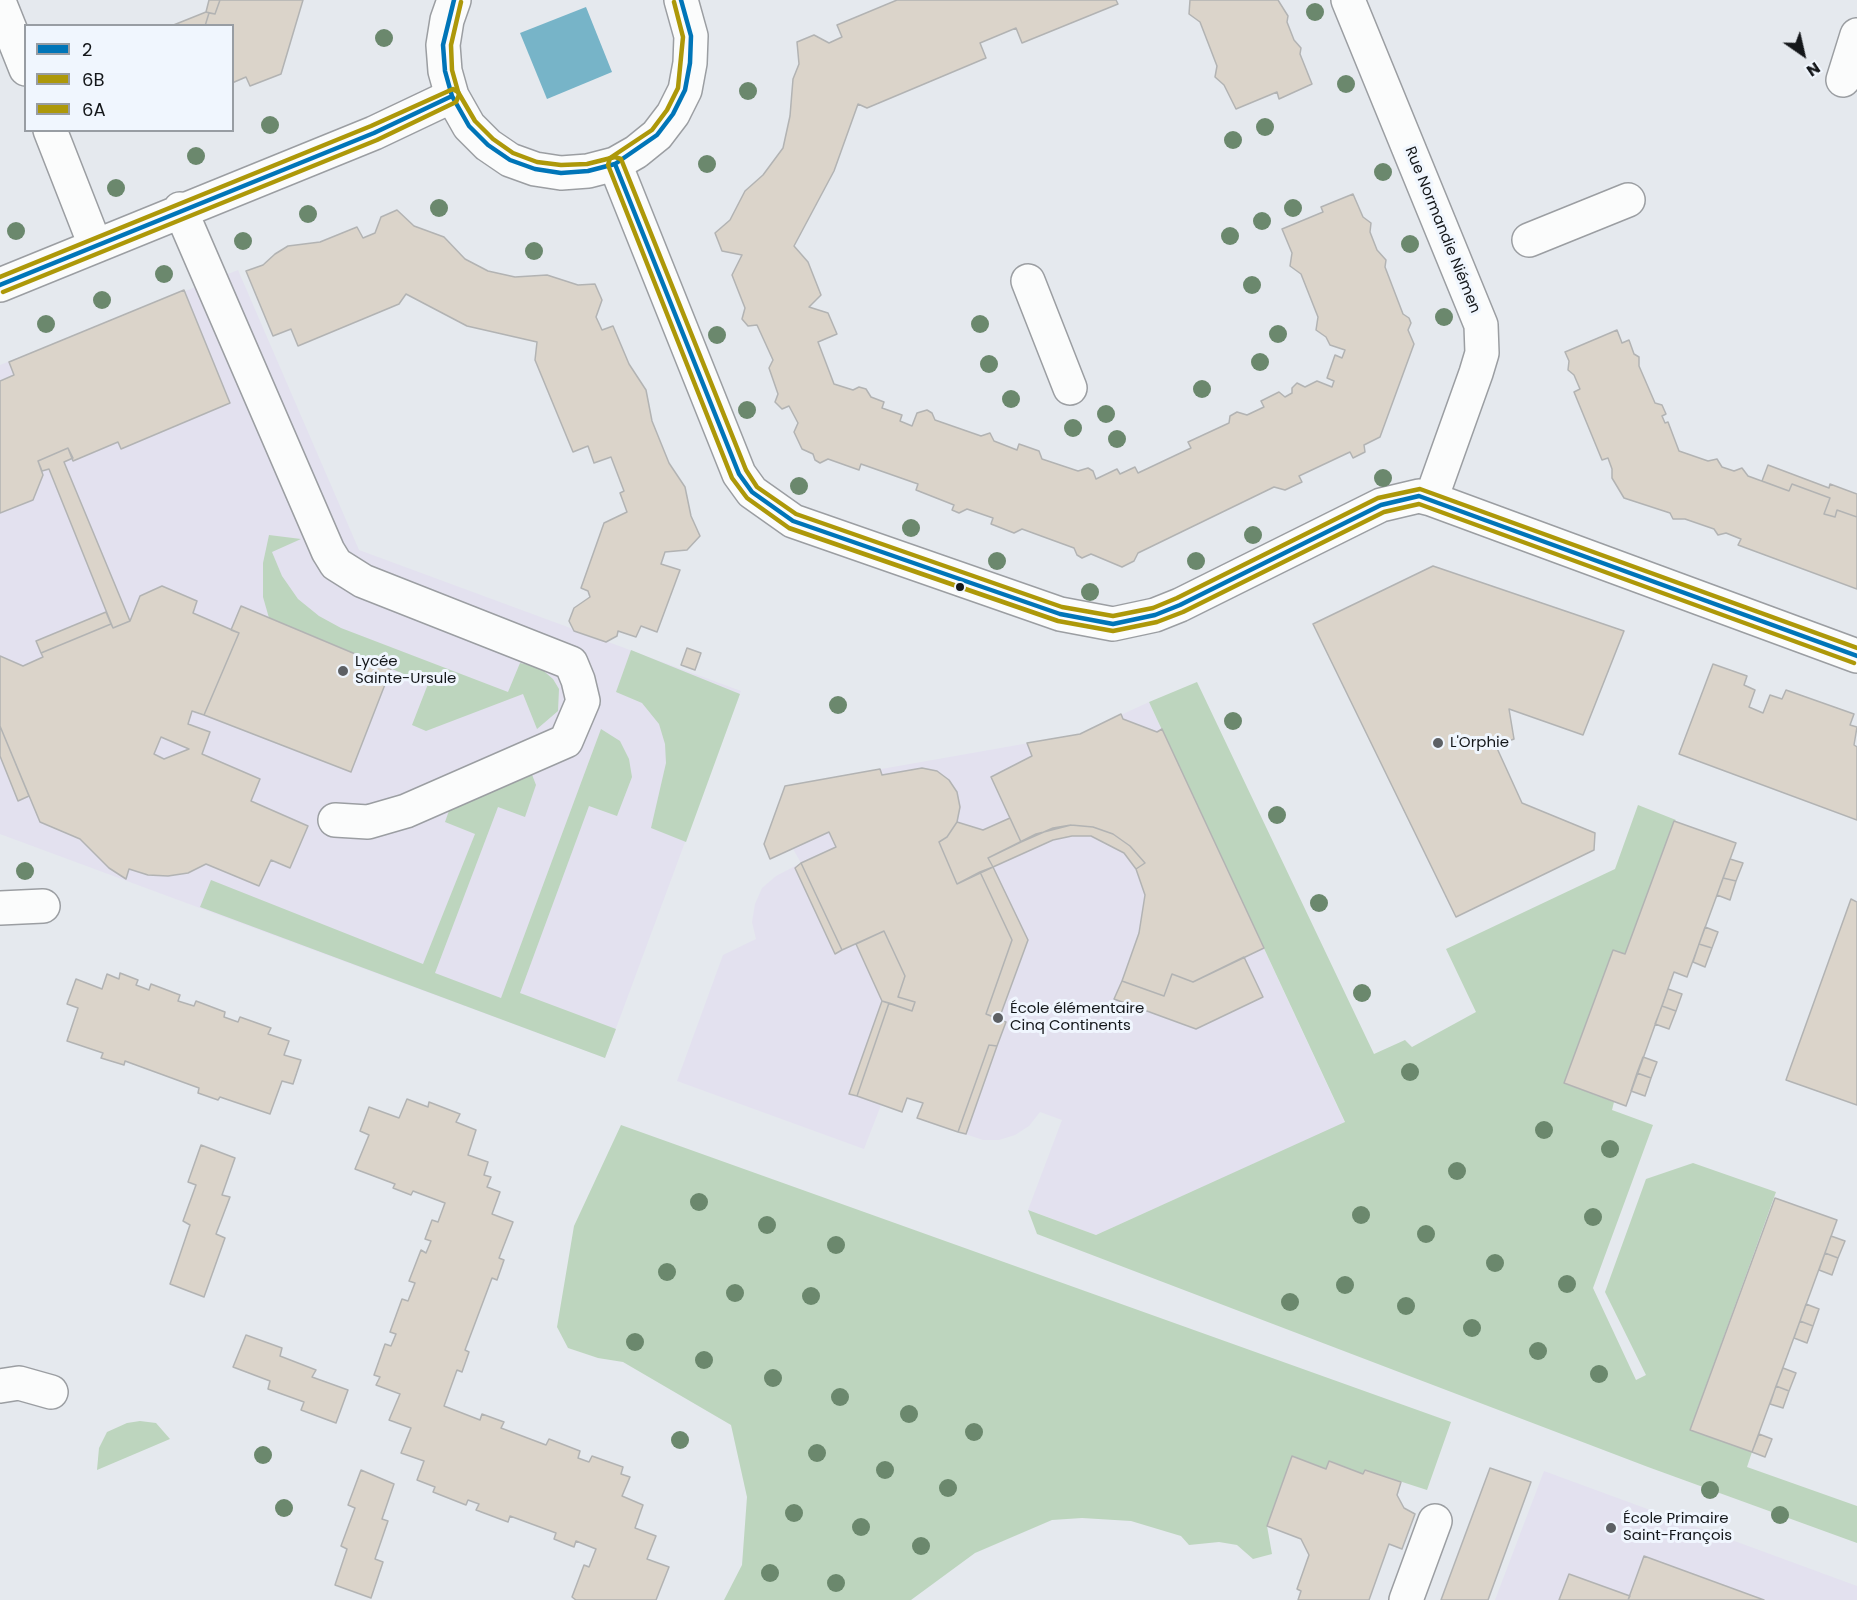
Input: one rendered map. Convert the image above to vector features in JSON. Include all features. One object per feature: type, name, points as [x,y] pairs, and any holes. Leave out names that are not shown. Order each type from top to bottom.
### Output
[{"type":"street","points":[[454,0],[447,20],[443,45],[445,71],[452,96],[469,126],[488,145],[510,160],[535,169],[561,173],[588,171],[615,164],[636,152],[657,135],[673,114],[685,90],[690,63],[691,36],[685,1]]},
{"type":"street","name":"Rue Normandie Niémen","points":[[1348,0],[1481,325],[1482,353],[1431,499]]},
{"type":"street","points":[[0,4],[24,64]]},
{"type":"street","points":[[1843,80],[1857,35]]},
{"type":"street","points":[[0,285],[180,209],[374,133],[452,96]]},
{"type":"street","points":[[51,132],[95,245]]},
{"type":"street","points":[[615,164],[739,474],[752,492],[793,521],[1060,614],[1113,624],[1155,615],[1180,605],[1381,505],[1419,496],[1857,656]]},
{"type":"street","points":[[1529,240],[1628,200]]},
{"type":"street","points":[[180,209],[328,551],[336,564],[363,580],[571,663],[578,680],[583,701],[566,741],[406,811],[368,822],[335,820]]},
{"type":"street","points":[[1028,281],[1070,388]]},
{"type":"street","points":[[0,908],[43,906]]},
{"type":"street","points":[[0,1386],[19,1383],[51,1392]]},
{"type":"street","points":[[1406,1600],[1435,1521]]},
{"type":"shaded area","name":"Lycée Sainte-Ursule","points":[[238,270],[359,550],[741,691],[605,1058],[0,834],[0,365]]},
{"type":"shaded area","name":"École élémentaire Cinq Continents","points":[[1149,702],[1345,1123],[1096,1235],[1028,1210],[1062,1120],[1040,1112],[1029,1126],[1015,1135],[999,1140],[983,1140],[917,1118],[923,1103],[908,1098],[902,1112],[881,1105],[864,1149],[677,1081],[723,955],[756,939],[752,922],[755,904],[762,888],[776,876],[801,863],[793,849],[770,859],[764,844],[785,786],[1080,734]]},
{"type":"shaded area","name":"École Primaire Saint-François","points":[[1544,1471],[1857,1586],[1857,1600],[1495,1600]]},
{"type":"green space","points":[[269,535],[301,539],[272,552],[282,576],[298,599],[319,616],[341,628],[508,692],[520,663],[539,667],[553,679],[559,689],[558,711],[537,729],[523,694],[426,731],[412,725],[428,684],[269,618],[263,597],[263,563]]},
{"type":"green space","points":[[631,650],[740,694],[686,842],[651,828],[666,763],[665,744],[659,724],[642,703],[616,692]]},
{"type":"green space","points":[[1197,682],[1374,1054],[1405,1040],[1412,1047],[1476,1012],[1446,949],[1615,869],[1638,805],[1676,820],[1625,954],[1613,950],[1564,1083],[1614,1102],[1612,1110],[1653,1125],[1593,1288],[1636,1380],[1646,1375],[1605,1292],[1646,1179],[1693,1163],[1776,1192],[1690,1430],[1752,1452],[1747,1467],[1857,1506],[1857,1543],[1648,1467],[1037,1234],[1028,1210],[1096,1235],[1345,1122],[1149,702]]},
{"type":"green space","points":[[601,729],[620,741],[629,759],[632,777],[617,816],[589,806],[520,993],[616,1029],[605,1058],[200,907],[211,880],[423,964],[475,834],[445,822],[451,805],[531,772],[536,785],[525,817],[498,807],[435,973],[501,998]]},
{"type":"green space","points":[[621,1125],[1451,1422],[1427,1490],[1365,1470],[1363,1474],[1326,1469],[1292,1456],[1267,1526],[1272,1554],[1253,1559],[1237,1545],[1219,1542],[1189,1545],[1181,1536],[1131,1521],[1082,1518],[1052,1520],[975,1553],[911,1600],[724,1600],[742,1565],[747,1497],[731,1425],[623,1362],[598,1358],[568,1348],[557,1327],[574,1226]]},
{"type":"green space","points":[[140,1421],[156,1423],[170,1439],[97,1470],[99,1448],[107,1432],[127,1423]]},
{"type":"water","points":[[586,7],[612,72],[547,99],[520,33]]},
{"type":"building","points":[[209,0],[220,0],[215,14],[206,12]]},
{"type":"building","points":[[220,0],[303,0],[281,74],[250,86],[246,77],[234,82],[234,24],[206,24],[209,13],[215,14]]},
{"type":"building","points":[[897,0],[1116,0],[1118,4],[1022,43],[1016,28],[980,43],[986,58],[867,108],[858,104],[834,171],[794,246],[808,262],[821,295],[809,307],[828,313],[837,334],[818,342],[834,384],[853,390],[859,387],[866,389],[871,397],[884,402],[882,408],[902,415],[900,421],[912,426],[917,413],[927,410],[932,413],[935,420],[981,436],[990,433],[994,441],[1017,450],[1019,444],[1039,451],[1042,459],[1078,471],[1088,468],[1093,471],[1096,479],[1117,469],[1120,474],[1135,467],[1138,473],[1191,448],[1188,442],[1229,423],[1230,416],[1237,412],[1247,415],[1264,407],[1261,401],[1279,392],[1285,397],[1292,393],[1292,388],[1297,383],[1305,387],[1317,381],[1332,387],[1334,381],[1327,378],[1335,355],[1342,358],[1345,350],[1330,345],[1326,337],[1316,330],[1318,317],[1301,274],[1290,266],[1292,253],[1282,229],[1323,212],[1321,207],[1353,194],[1363,217],[1371,223],[1370,232],[1377,250],[1386,260],[1385,267],[1403,314],[1409,318],[1411,323],[1408,330],[1414,344],[1380,437],[1364,445],[1365,452],[1353,458],[1350,452],[1299,476],[1302,482],[1285,490],[1274,487],[1138,553],[1134,561],[1122,567],[1091,554],[1082,558],[1077,555],[1074,548],[1022,529],[1014,533],[991,524],[993,518],[967,509],[959,513],[952,510],[954,505],[916,490],[918,484],[861,464],[859,470],[828,459],[820,463],[815,460],[813,454],[802,449],[794,432],[798,423],[789,406],[782,409],[775,402],[778,394],[769,368],[773,360],[757,325],[748,326],[742,319],[745,308],[732,275],[742,255],[722,251],[715,233],[730,220],[745,191],[763,175],[783,148],[790,116],[793,79],[799,64],[797,42],[814,35],[829,43],[842,37],[837,25]]},
{"type":"building","points":[[1190,0],[1278,0],[1288,16],[1287,22],[1294,40],[1301,48],[1300,54],[1312,84],[1279,99],[1277,92],[1236,109],[1224,85],[1215,77],[1217,66],[1200,22],[1189,14]]},
{"type":"building","points":[[206,12],[209,13],[206,24],[176,24]]},
{"type":"building","points":[[397,210],[414,226],[444,237],[465,259],[488,271],[515,277],[547,275],[578,285],[595,284],[602,300],[596,317],[602,330],[613,326],[629,364],[646,390],[652,421],[669,463],[685,487],[691,516],[700,536],[687,550],[665,552],[661,564],[680,570],[657,632],[641,626],[636,637],[618,631],[617,636],[606,642],[574,631],[569,621],[574,608],[590,597],[588,591],[581,588],[604,523],[627,512],[620,493],[624,491],[611,457],[594,463],[588,446],[573,452],[535,360],[537,342],[467,326],[406,294],[399,304],[298,346],[291,329],[273,336],[246,271],[263,265],[288,246],[320,242],[357,227],[363,238],[375,233],[381,217]]},
{"type":"building","points":[[184,290],[230,403],[121,449],[118,442],[73,461],[68,448],[38,461],[43,475],[33,500],[0,513],[0,381],[14,375],[9,362]]},
{"type":"building","points":[[1617,330],[1622,343],[1629,340],[1634,354],[1639,357],[1639,366],[1655,403],[1662,405],[1666,414],[1662,416],[1665,423],[1668,422],[1679,451],[1708,461],[1717,459],[1722,467],[1734,471],[1742,468],[1748,476],[1789,491],[1792,484],[1830,498],[1824,514],[1835,517],[1837,510],[1857,517],[1857,589],[1738,545],[1741,539],[1726,533],[1718,535],[1714,529],[1685,519],[1673,519],[1670,513],[1624,498],[1612,478],[1608,458],[1602,460],[1574,392],[1580,389],[1574,375],[1568,370],[1569,361],[1565,352]]},
{"type":"building","points":[[68,448],[73,458],[64,462],[130,621],[113,628],[49,469],[42,471],[38,461]]},
{"type":"building","points":[[1768,465],[1829,488],[1830,484],[1857,494],[1857,517],[1837,510],[1835,517],[1824,514],[1830,498],[1792,484],[1789,491],[1762,481]]},
{"type":"building","name":"L'Orphie","points":[[1433,566],[1624,631],[1583,735],[1509,709],[1514,739],[1496,746],[1522,803],[1595,833],[1594,850],[1456,917],[1313,624]]},
{"type":"building","points":[[162,586],[197,601],[193,613],[239,633],[204,715],[192,711],[188,724],[210,732],[202,754],[260,779],[251,801],[308,826],[290,868],[271,860],[259,886],[206,864],[188,873],[168,876],[148,875],[129,869],[126,879],[109,868],[80,839],[40,822],[0,726],[0,656],[23,666],[43,657],[41,653],[111,624],[113,628],[130,621],[140,596]],"holes":[[[161,737],[189,749],[164,759],[154,754]]]},
{"type":"building","points":[[241,606],[391,669],[351,772],[204,715],[239,633],[231,630]]},
{"type":"building","points":[[106,612],[111,624],[41,653],[36,641]]},
{"type":"building","points":[[687,648],[701,653],[695,670],[681,665]]},
{"type":"building","points":[[1713,664],[1747,676],[1744,685],[1755,690],[1749,707],[1763,713],[1770,695],[1782,699],[1786,690],[1854,714],[1850,725],[1857,727],[1854,745],[1857,747],[1857,820],[1679,754]]},
{"type":"building","points":[[1121,714],[1123,719],[1157,732],[1162,729],[1264,948],[1193,982],[1172,974],[1164,996],[1122,981],[1139,933],[1145,895],[1136,869],[1145,863],[1130,846],[1113,834],[1093,827],[1071,825],[1053,828],[1021,842],[991,777],[1032,756],[1027,743],[1080,734]]},
{"type":"building","points":[[0,726],[29,796],[18,801],[0,756]]},
{"type":"building","points":[[922,768],[937,771],[949,780],[957,792],[960,807],[957,822],[947,837],[939,842],[957,884],[980,872],[1012,940],[986,1014],[1006,1022],[997,1046],[989,1045],[958,1132],[917,1118],[923,1103],[907,1098],[902,1112],[857,1096],[889,1003],[912,1011],[915,1002],[898,997],[905,976],[884,931],[842,950],[801,863],[836,847],[829,832],[770,859],[764,844],[785,786],[880,769],[882,775]]},
{"type":"building","points":[[1010,818],[1021,842],[988,858],[993,867],[957,884],[939,842],[947,837],[957,822],[983,830]]},
{"type":"building","points":[[1674,821],[1736,843],[1687,977],[1674,972],[1626,1106],[1564,1083],[1613,950],[1625,954]]},
{"type":"building","points":[[1071,825],[1093,827],[1113,834],[1130,846],[1145,863],[1136,869],[1124,853],[1091,836],[1072,836],[1053,840],[993,867],[988,858],[1036,834]]},
{"type":"building","points":[[1730,859],[1743,863],[1736,881],[1723,878]]},
{"type":"building","points":[[801,863],[842,950],[835,954],[795,868]]},
{"type":"building","points":[[993,867],[1028,940],[999,1019],[986,1014],[1012,940],[980,872]]},
{"type":"building","points":[[1723,878],[1736,881],[1730,900],[1717,895]]},
{"type":"building","points":[[1851,899],[1857,902],[1857,1105],[1786,1080]]},
{"type":"building","points":[[1705,927],[1718,932],[1712,948],[1699,944]]},
{"type":"building","points":[[884,931],[905,976],[898,997],[915,1002],[912,1011],[882,1001],[856,944]]},
{"type":"building","points":[[1699,944],[1712,948],[1705,967],[1693,962]]},
{"type":"building","points":[[1244,957],[1263,997],[1196,1029],[1114,999],[1122,981],[1164,996],[1172,974],[1193,982]]},
{"type":"building","points":[[120,973],[138,980],[136,985],[149,990],[151,984],[180,995],[178,1001],[194,1006],[196,1001],[225,1012],[224,1017],[238,1022],[240,1017],[271,1028],[268,1034],[289,1041],[284,1055],[301,1060],[293,1084],[282,1081],[270,1114],[220,1097],[218,1100],[198,1093],[199,1088],[125,1061],[124,1065],[101,1058],[103,1053],[67,1041],[78,1008],[67,1004],[76,979],[102,989],[107,974],[119,979]]},
{"type":"building","points":[[1668,989],[1682,994],[1676,1011],[1662,1006]]},
{"type":"building","points":[[882,1001],[889,1003],[857,1096],[849,1094]]},
{"type":"building","points":[[1662,1006],[1676,1011],[1669,1029],[1655,1024]]},
{"type":"building","points":[[989,1045],[997,1046],[966,1134],[958,1132]]},
{"type":"building","points":[[1643,1057],[1657,1062],[1651,1078],[1637,1073]]},
{"type":"building","points":[[1637,1073],[1651,1078],[1645,1096],[1631,1091]]},
{"type":"building","points":[[407,1099],[428,1107],[429,1102],[460,1114],[456,1122],[476,1130],[468,1155],[488,1162],[484,1175],[491,1177],[487,1187],[500,1192],[492,1214],[513,1222],[499,1258],[504,1260],[497,1280],[492,1278],[465,1350],[469,1352],[462,1372],[457,1370],[444,1406],[480,1420],[482,1414],[504,1422],[501,1428],[546,1445],[549,1439],[580,1451],[578,1458],[589,1462],[592,1456],[623,1467],[621,1474],[630,1477],[622,1496],[643,1505],[635,1528],[656,1536],[647,1559],[669,1567],[656,1600],[576,1600],[572,1597],[584,1565],[589,1567],[596,1549],[576,1541],[574,1547],[554,1539],[556,1533],[510,1516],[508,1522],[476,1510],[479,1504],[468,1500],[466,1505],[433,1492],[435,1487],[417,1480],[424,1461],[401,1453],[411,1428],[389,1420],[400,1394],[376,1385],[380,1377],[374,1375],[385,1344],[391,1346],[396,1334],[390,1332],[402,1299],[408,1301],[415,1283],[409,1281],[421,1250],[426,1253],[431,1241],[425,1239],[432,1220],[438,1222],[445,1203],[413,1191],[411,1195],[393,1188],[395,1184],[355,1169],[369,1135],[360,1131],[369,1107],[399,1118]]},
{"type":"building","points":[[201,1145],[235,1158],[222,1195],[230,1197],[216,1234],[225,1238],[204,1297],[170,1284],[190,1225],[183,1221],[196,1185],[188,1182]]},
{"type":"building","points":[[1775,1198],[1837,1220],[1752,1452],[1690,1430]]},
{"type":"building","points":[[1831,1236],[1845,1241],[1838,1258],[1825,1253]]},
{"type":"building","points":[[1825,1253],[1838,1258],[1832,1275],[1819,1270]]},
{"type":"building","points":[[1806,1304],[1819,1309],[1813,1326],[1800,1321]]},
{"type":"building","points":[[1800,1321],[1813,1326],[1807,1343],[1794,1338]]},
{"type":"building","points":[[246,1335],[282,1348],[280,1356],[316,1370],[312,1377],[348,1390],[336,1423],[301,1410],[304,1402],[268,1389],[270,1381],[233,1367]]},
{"type":"building","points":[[1783,1368],[1796,1373],[1789,1391],[1776,1386]]},
{"type":"building","points":[[1776,1386],[1789,1391],[1783,1408],[1770,1404]]},
{"type":"building","points":[[1759,1434],[1772,1439],[1765,1457],[1752,1452]]},
{"type":"building","points":[[1292,1456],[1326,1469],[1329,1461],[1363,1474],[1365,1470],[1401,1482],[1397,1495],[1404,1508],[1415,1514],[1402,1549],[1389,1544],[1369,1600],[1298,1600],[1301,1591],[1297,1589],[1309,1555],[1301,1539],[1267,1526]]},
{"type":"building","points":[[1490,1468],[1531,1482],[1488,1600],[1441,1600]]},
{"type":"building","points":[[361,1470],[394,1484],[382,1519],[388,1521],[375,1559],[383,1562],[371,1598],[335,1585],[347,1549],[341,1546],[355,1508],[348,1505]]},
{"type":"building","points":[[1644,1556],[1764,1600],[1628,1600]]},
{"type":"building","points":[[1569,1574],[1630,1596],[1628,1600],[1559,1600]]},
{"type":"transit line","name":"2","points":[[454,0],[443,45],[445,71],[452,96],[469,126],[488,145],[510,160],[535,169],[561,173],[588,171],[615,164],[657,135],[673,114],[685,90],[690,63],[691,36],[681,0]]},
{"type":"transit line","name":"6B","points":[[3,292],[377,140],[456,102],[459,95],[452,70],[451,45],[461,2]]},
{"type":"transit line","name":"6B","points":[[674,2],[683,37],[678,88],[667,110],[652,130],[610,158],[608,165],[732,478],[747,498],[789,528],[1058,621],[1113,631],[1157,622],[1183,612],[1384,512],[1419,504],[1854,663]]},
{"type":"transit line","name":"6A","points":[[0,277],[371,126],[453,89],[458,92],[475,121],[493,139],[513,153],[537,162],[561,165],[587,164],[615,157],[621,159],[746,470],[757,487],[796,514],[1062,607],[1113,616],[1153,608],[1378,498],[1420,489],[1857,648]]},
{"type":"transit line","name":"2","points":[[0,285],[374,133],[452,96]]},
{"type":"transit line","name":"2","points":[[615,164],[739,474],[752,492],[793,521],[1060,614],[1113,624],[1155,615],[1180,605],[1381,505],[1419,496],[1857,656]]},
{"type":"place","name":"Lycée Sainte-Ursule","points":[[343,671]]},
{"type":"place","name":"L'Orphie","points":[[1438,743]]},
{"type":"place","name":"École élémentaire Cinq Continents","points":[[998,1018]]},
{"type":"place","name":"École Primaire Saint-François","points":[[1611,1528]]}]
